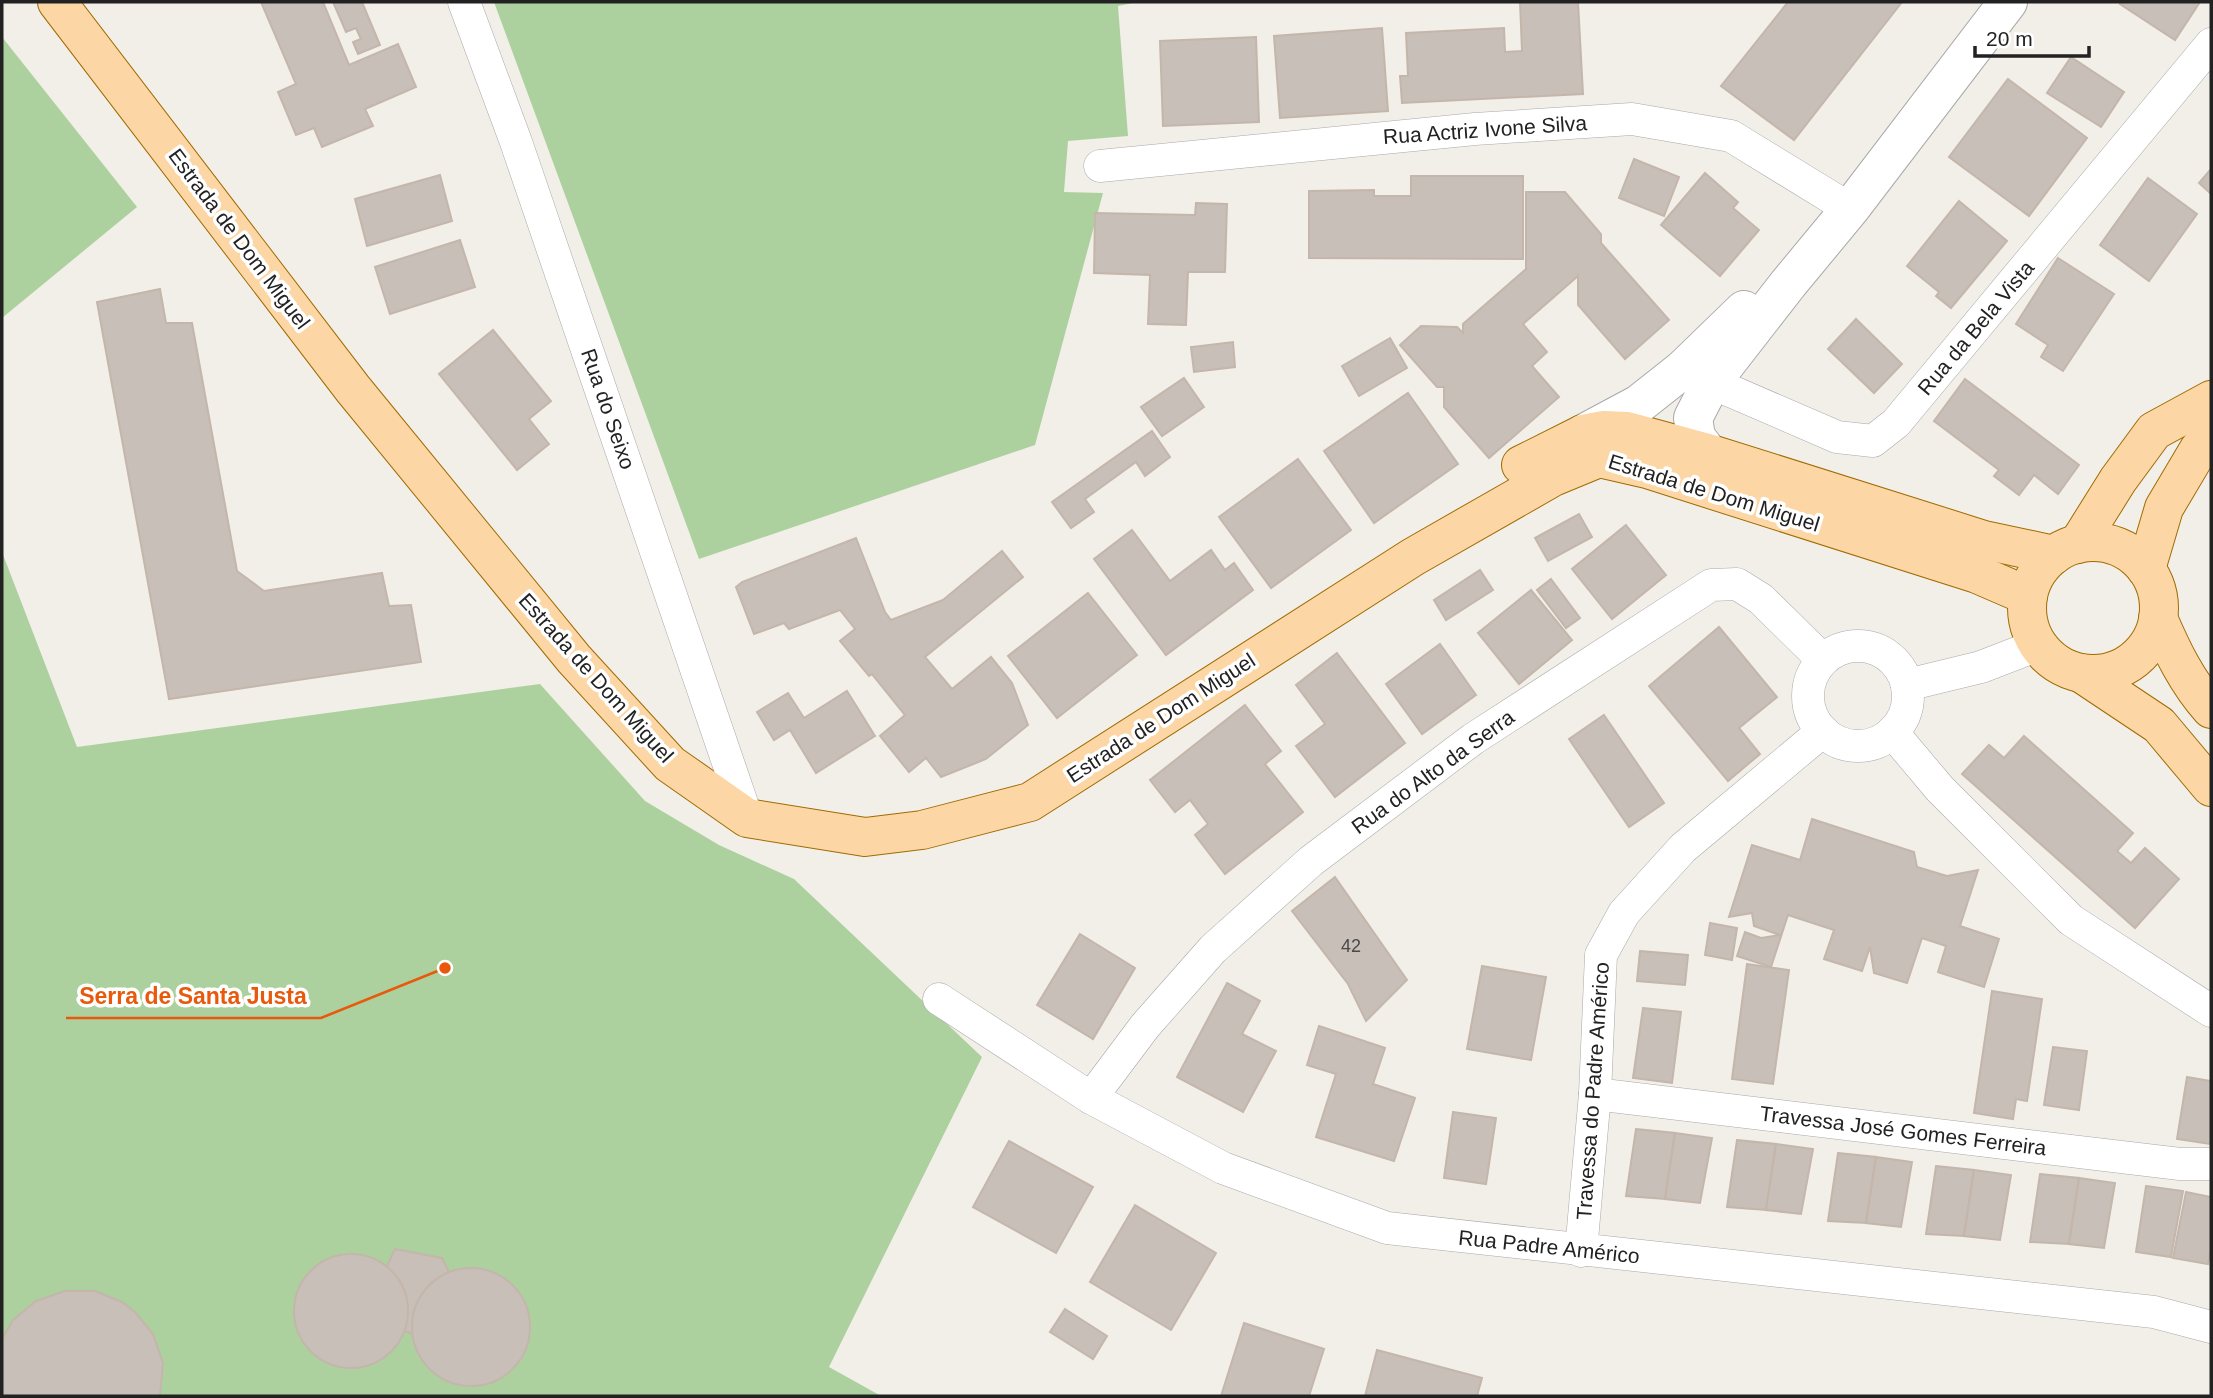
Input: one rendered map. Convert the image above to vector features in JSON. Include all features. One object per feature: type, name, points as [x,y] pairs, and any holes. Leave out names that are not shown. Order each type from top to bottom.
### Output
[{"type":"main road","name":"Estrada de Dom Miguel","points":[[57,2],[353,390],[574,659],[670,764],[747,818],[865,837],[922,830],[1030,802],[1413,557],[1553,477],[1599,458],[1647,470],[1977,574],[2028,596]]},
{"type":"main road","points":[[2211,400],[2154,431],[2066,549],[2042,566],[2033,580],[2027,613],[2038,645],[2057,663],[2081,673],[2159,725],[2211,787]]},
{"type":"main road","name":"Estrada de Dom Miguel","points":[[1413,557],[1516,468],[1583,434],[1604,430],[1627,431],[1709,453],[1984,540],[2066,549]]},
{"type":"main road","points":[[2146,569],[2164,508],[2211,434]]},
{"type":"main road","points":[[2066,549],[2097,542],[2116,546],[2133,555],[2155,584],[2158,601],[2158,618],[2152,638],[2139,655],[2122,667],[2102,673],[2081,673]]},
{"type":"main road","points":[[2158,618],[2173,654],[2211,709]]},
{"type":"street","name":"Rua do Seixo","points":[[464,2],[521,155],[747,818]]},
{"type":"street","name":"Estrada de Dom Miguel","points":[[1709,453],[1696,437],[1693,418],[1696,377],[1740,312],[1788,284],[1850,209],[2008,2]]},
{"type":"street","name":"Rua da Bela Vista","points":[[1696,377],[1837,437],[1873,441],[1896,423],[2209,49]]},
{"type":"street","name":"Rua Actriz Ivone Silva","points":[[1100,166],[1475,128],[1632,119],[1731,136],[1850,209]]},
{"type":"street","name":"Estrada de Dom Miguel","points":[[1583,434],[1696,377]]},
{"type":"street","name":"Rua do Alto da Serra","points":[[1091,1098],[1146,1026],[1213,949],[1311,861],[1473,740],[1711,585],[1737,584],[1761,599],[1823,660]]},
{"type":"street","points":[[1907,685],[1981,667],[2038,645]]},
{"type":"street","points":[[1850,647],[1872,648],[1892,659],[1907,685],[1908,702],[1903,718],[1892,732],[1880,741],[1865,745],[1849,745],[1835,740],[1813,719],[1808,703],[1811,680],[1823,660],[1836,651],[1850,647]]},
{"type":"street","name":"Travessa do Padre Américo","points":[[1581,1251],[1595,1094],[1601,954],[1624,913],[1683,848],[1823,731]]},
{"type":"street","points":[[1892,732],[1940,789],[2071,920],[2211,1011]]},
{"type":"street","name":"Rua Padre Américo","points":[[939,999],[1091,1098],[1223,1168],[1387,1228],[2154,1312],[2211,1327]]},
{"type":"street","name":"Travessa José Gomes Ferreira","points":[[1595,1094],[2180,1164],[2211,1164]]},
{"type":"green space","points":[[494,2],[1138,2],[1118,6],[1128,136],[1068,141],[1064,192],[1103,193],[1035,445],[699,559]]},
{"type":"green space","points":[[2,37],[137,207],[2,318]]},
{"type":"green space","points":[[2,552],[77,747],[540,684],[645,801],[719,845],[794,879],[982,1057],[829,1367],[881,1396],[2,1396]]},
{"type":"building","points":[[261,2],[323,2],[349,65],[398,44],[416,87],[365,109],[373,126],[322,147],[314,128],[296,135],[278,92],[296,84]]},
{"type":"building","points":[[333,2],[362,2],[380,45],[358,54],[353,42],[361,39],[356,28],[346,32]]},
{"type":"building","points":[[1520,2],[1578,2],[1583,94],[1402,103],[1400,76],[1408,76],[1406,33],[1504,28],[1505,52],[1522,51]]},
{"type":"building","points":[[1788,2],[1902,2],[1794,140],[1721,86]]},
{"type":"building","points":[[2200,2],[2175,40],[2120,4]]},
{"type":"building","points":[[1382,28],[1388,111],[1280,118],[1274,36]]},
{"type":"building","points":[[1256,37],[1259,122],[1163,126],[1160,41]]},
{"type":"building","points":[[2071,57],[2124,92],[2101,127],[2047,93]]},
{"type":"building","points":[[2008,79],[2087,138],[2029,216],[1949,157]]},
{"type":"building","points":[[1634,159],[1679,177],[1664,216],[1619,198]]},
{"type":"building","points":[[2211,169],[2211,194],[2199,183]]},
{"type":"building","points":[[1705,173],[1738,202],[1733,208],[1759,230],[1720,276],[1661,225]]},
{"type":"building","points":[[440,175],[452,221],[367,246],[355,199]]},
{"type":"building","points":[[1411,176],[1523,176],[1523,259],[1309,258],[1309,191],[1374,190],[1374,196],[1411,196]]},
{"type":"building","points":[[2148,178],[2197,214],[2149,281],[2100,245]]},
{"type":"building","points":[[1526,192],[1565,192],[1601,234],[1601,243],[1669,320],[1625,359],[1578,305],[1578,276],[1523,324],[1547,352],[1532,366],[1559,397],[1489,458],[1444,407],[1444,387],[1437,387],[1400,345],[1421,326],[1457,327],[1463,333],[1463,324],[1526,269]]},
{"type":"building","points":[[1959,201],[2007,241],[1951,308],[1936,296],[1939,292],[1907,266]]},
{"type":"building","points":[[1196,203],[1227,204],[1225,272],[1188,272],[1186,325],[1148,324],[1150,275],[1094,273],[1095,213],[1195,215]]},
{"type":"building","points":[[460,240],[475,287],[390,314],[375,267]]},
{"type":"building","points":[[2058,258],[2114,294],[2063,371],[2041,357],[2048,345],[2016,324]]},
{"type":"building","points":[[160,289],[166,323],[192,323],[237,571],[264,591],[382,573],[389,606],[411,605],[421,662],[169,699],[97,302]]},
{"type":"building","points":[[1856,319],[1902,364],[1874,393],[1828,349]]},
{"type":"building","points":[[493,330],[551,401],[529,419],[549,444],[517,470],[439,374]]},
{"type":"building","points":[[1390,338],[1407,368],[1359,396],[1342,366]]},
{"type":"building","points":[[1233,342],[1235,367],[1194,372],[1191,347]]},
{"type":"building","points":[[1184,378],[1204,407],[1162,436],[1141,407]]},
{"type":"building","points":[[1965,379],[2079,465],[2058,494],[2034,475],[2019,495],[1994,476],[1999,470],[1934,421]]},
{"type":"building","points":[[1408,393],[1458,464],[1374,523],[1324,451]]},
{"type":"building","points":[[1152,431],[1170,457],[1145,476],[1136,462],[1085,499],[1094,512],[1071,528],[1052,502]]},
{"type":"building","points":[[1298,459],[1351,530],[1271,588],[1219,517]]},
{"type":"building","points":[[1579,514],[1592,537],[1548,561],[1535,538]]},
{"type":"building","points":[[1626,525],[1666,575],[1612,619],[1572,569]]},
{"type":"building","points":[[1132,530],[1170,581],[1211,550],[1225,570],[1234,563],[1253,590],[1166,655],[1094,559]]},
{"type":"building","points":[[856,538],[885,612],[891,620],[943,600],[1002,551],[1023,577],[925,657],[952,689],[991,657],[1012,683],[1028,725],[986,759],[941,777],[926,758],[909,772],[880,736],[905,715],[872,674],[869,676],[840,641],[855,629],[840,610],[789,629],[784,623],[754,634],[736,587],[742,582]]},
{"type":"building","points":[[1480,570],[1493,590],[1446,620],[1434,600]]},
{"type":"building","points":[[1551,579],[1580,618],[1566,628],[1537,590]]},
{"type":"building","points":[[1531,590],[1572,640],[1519,684],[1478,633]]},
{"type":"building","points":[[1088,593],[1137,655],[1057,718],[1008,656]]},
{"type":"building","points":[[1719,627],[1777,697],[1739,728],[1760,754],[1728,781],[1649,686]]},
{"type":"building","points":[[1440,644],[1476,695],[1422,734],[1386,684]]},
{"type":"building","points":[[1337,653],[1405,743],[1335,797],[1296,746],[1325,724],[1296,685]]},
{"type":"building","points":[[847,691],[875,736],[816,773],[790,730],[774,740],[757,712],[788,693],[804,718]]},
{"type":"building","points":[[1245,705],[1281,751],[1265,764],[1303,812],[1225,874],[1195,835],[1208,824],[1190,800],[1175,812],[1150,780]]},
{"type":"building","points":[[1604,715],[1664,803],[1629,827],[1569,739]]},
{"type":"building","points":[[2024,736],[2133,833],[2117,851],[2131,863],[2145,848],[2179,879],[2135,928],[1962,774],[1989,745],[2004,758]]},
{"type":"building","points":[[1812,819],[1914,852],[1917,867],[1947,876],[1978,870],[1960,926],[1999,939],[1984,987],[1938,972],[1946,946],[1922,938],[1907,983],[1874,973],[1870,947],[1862,971],[1824,959],[1834,930],[1788,915],[1771,967],[1737,956],[1745,932],[1761,938],[1780,935],[1754,926],[1752,913],[1729,917],[1752,845],[1800,860]]},
{"type":"building","points":[[1335,877],[1407,980],[1366,1021],[1348,984],[1292,911]]},
{"type":"building","points":[[1710,923],[1737,928],[1732,960],[1705,955]]},
{"type":"building","points":[[1080,934],[1135,968],[1093,1039],[1037,1005]]},
{"type":"building","points":[[1640,951],[1688,955],[1685,985],[1637,981]]},
{"type":"building","points":[[1747,964],[1789,970],[1773,1084],[1732,1079]]},
{"type":"building","points":[[1482,966],[1546,977],[1531,1060],[1467,1049]]},
{"type":"building","points":[[1227,983],[1260,1001],[1242,1034],[1276,1051],[1243,1112],[1177,1077]]},
{"type":"building","points":[[1992,991],[2042,999],[2027,1101],[2016,1099],[2013,1119],[1974,1113]]},
{"type":"building","points":[[1643,1008],[1681,1012],[1672,1083],[1633,1078]]},
{"type":"building","points":[[1319,1026],[1385,1048],[1373,1084],[1415,1098],[1394,1161],[1316,1137],[1336,1074],[1307,1065]]},
{"type":"building","points":[[2053,1047],[2087,1051],[2079,1110],[2044,1105]]},
{"type":"building","points":[[2187,1077],[2211,1081],[2211,1144],[2177,1139]]},
{"type":"building","points":[[1453,1112],[1496,1118],[1486,1184],[1444,1178]]},
{"type":"building","points":[[1636,1129],[1675,1133],[1665,1199],[1626,1196]]},
{"type":"building","points":[[1675,1133],[1712,1138],[1700,1203],[1665,1199]]},
{"type":"building","points":[[1737,1140],[1776,1144],[1766,1210],[1727,1207]]},
{"type":"building","points":[[1009,1141],[1093,1187],[1056,1253],[973,1207]]},
{"type":"building","points":[[1776,1144],[1813,1149],[1801,1214],[1766,1210]]},
{"type":"building","points":[[1838,1153],[1876,1157],[1866,1223],[1828,1221]]},
{"type":"building","points":[[1876,1157],[1912,1162],[1901,1227],[1866,1223]]},
{"type":"building","points":[[1936,1166],[1974,1170],[1964,1236],[1926,1234]]},
{"type":"building","points":[[1974,1170],[2011,1175],[2000,1240],[1964,1236]]},
{"type":"building","points":[[2040,1174],[2079,1178],[2069,1244],[2030,1242]]},
{"type":"building","points":[[2079,1178],[2115,1183],[2104,1248],[2069,1244]]},
{"type":"building","points":[[2146,1186],[2183,1191],[2171,1257],[2136,1252]]},
{"type":"building","points":[[2186,1192],[2211,1197],[2211,1248],[2208,1264],[2173,1258]]},
{"type":"building","points":[[1135,1205],[1216,1253],[1171,1330],[1090,1282]]},
{"type":"building","points":[[395,1249],[442,1258],[449,1272],[431,1283],[419,1299],[413,1314],[412,1334],[405,1331],[408,1310],[405,1291],[387,1266]]},
{"type":"building","points":[[351,1254],[373,1258],[383,1263],[399,1279],[404,1289],[408,1311],[404,1333],[399,1343],[383,1359],[373,1364],[351,1368],[329,1364],[319,1359],[303,1343],[298,1333],[294,1311],[298,1289],[303,1279],[319,1263],[329,1258]]},
{"type":"building","points":[[471,1268],[494,1273],[513,1285],[525,1304],[530,1327],[525,1350],[513,1369],[494,1381],[471,1386],[448,1381],[429,1369],[417,1350],[412,1327],[417,1304],[429,1285],[448,1273]]},
{"type":"building","points":[[65,1291],[95,1291],[122,1302],[135,1312],[153,1334],[163,1363],[160,1396],[2,1396],[2,1339],[13,1320],[36,1301]]},
{"type":"building","points":[[1065,1309],[1107,1336],[1093,1359],[1050,1332]]},
{"type":"building","points":[[1244,1323],[1324,1349],[1309,1396],[1221,1396]]},
{"type":"building","points":[[1377,1350],[1482,1378],[1477,1396],[1365,1396]]},
{"type":"place","name":"Serra de Santa Justa","points":[[445,968]]}]
